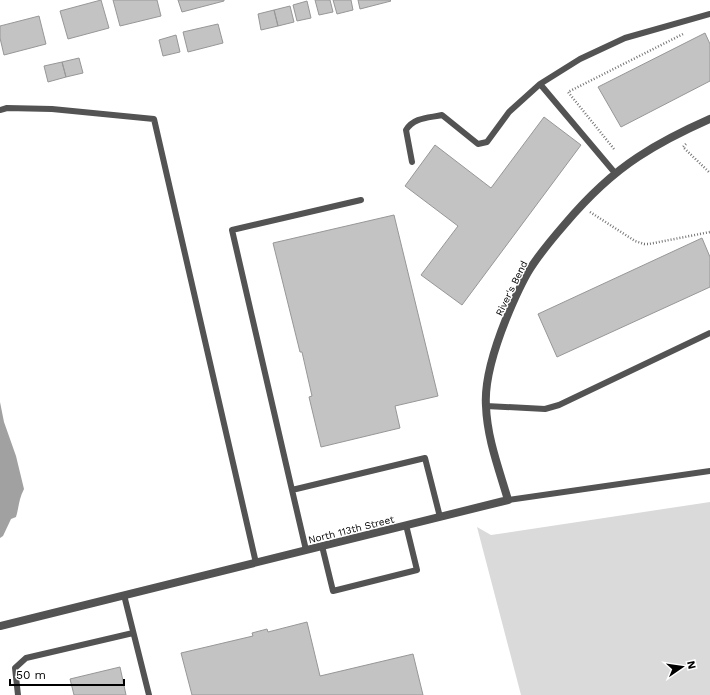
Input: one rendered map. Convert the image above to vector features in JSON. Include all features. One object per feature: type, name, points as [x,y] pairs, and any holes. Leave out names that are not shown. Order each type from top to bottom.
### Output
[{"type":"street","name":"River's Bend","points":[[508,500],[491,441],[486,406],[487,387],[492,360],[500,334],[529,270],[546,246],[592,193],[638,157],[667,140],[710,119]]},
{"type":"street","name":"North 113th Street","points":[[0,626],[508,500]]},
{"type":"lane","points":[[412,162],[406,130],[410,124],[416,120],[442,115],[478,144],[487,142],[509,112],[540,84],[580,59],[625,38],[710,14]]},
{"type":"lane","points":[[540,84],[616,173]]},
{"type":"lane","points":[[0,110],[6,108],[52,109],[154,119],[256,563]]},
{"type":"lane","points":[[306,550],[232,230],[361,200]]},
{"type":"lane","points":[[486,406],[545,408],[559,404],[710,333]]},
{"type":"lane","points":[[292,490],[425,458],[440,517]]},
{"type":"lane","name":"North 113th Street","points":[[508,500],[710,471]]},
{"type":"lane","points":[[322,546],[333,591],[410,572],[417,570],[406,525]]},
{"type":"lane","points":[[124,596],[149,695]]},
{"type":"lane","points":[[18,695],[15,668],[26,658],[133,633]]},
{"type":"path","points":[[614,149],[568,92],[684,33]]},
{"type":"path","points":[[690,139],[683,147],[710,172]]},
{"type":"path","points":[[581,205],[635,242],[644,244],[710,232]]},
{"type":"shaded area","points":[[0,402],[4,422],[16,456],[24,489],[16,517],[11,519],[3,536],[0,538]]},
{"type":"shaded area","points":[[710,502],[710,695],[521,695],[477,527],[491,535]]},
{"type":"building","points":[[101,0],[109,28],[68,39],[60,11]]},
{"type":"building","points":[[113,0],[157,0],[161,16],[120,26]]},
{"type":"building","points":[[178,0],[224,0],[224,1],[182,12]]},
{"type":"building","points":[[315,0],[330,0],[333,12],[319,15]]},
{"type":"building","points":[[333,0],[351,0],[353,10],[337,14]]},
{"type":"building","points":[[358,0],[390,0],[391,1],[360,9]]},
{"type":"building","points":[[307,1],[311,18],[297,21],[293,5]]},
{"type":"building","points":[[290,6],[294,22],[278,26],[274,10]]},
{"type":"building","points":[[274,10],[278,26],[261,30],[258,14]]},
{"type":"building","points":[[39,16],[46,44],[4,55],[0,38],[0,26]]},
{"type":"building","points":[[218,24],[223,43],[188,52],[183,32]]},
{"type":"building","points":[[705,33],[710,44],[710,81],[621,127],[598,87]]},
{"type":"building","points":[[176,35],[180,52],[163,56],[159,40]]},
{"type":"building","points":[[79,58],[83,73],[66,77],[62,62]]},
{"type":"building","points":[[62,62],[66,77],[48,82],[44,66]]},
{"type":"building","points":[[544,117],[581,145],[462,305],[421,275],[458,226],[405,186],[435,145],[491,188]]},
{"type":"building","points":[[394,215],[438,396],[395,406],[400,428],[321,447],[309,397],[312,396],[302,352],[300,352],[273,243]]},
{"type":"building","points":[[702,238],[710,257],[710,287],[557,357],[538,314]]},
{"type":"building","points":[[307,622],[320,676],[413,654],[423,695],[192,695],[181,653],[253,636],[252,633],[267,629],[268,632]]},
{"type":"building","points":[[120,667],[126,695],[74,695],[70,679]]}]
